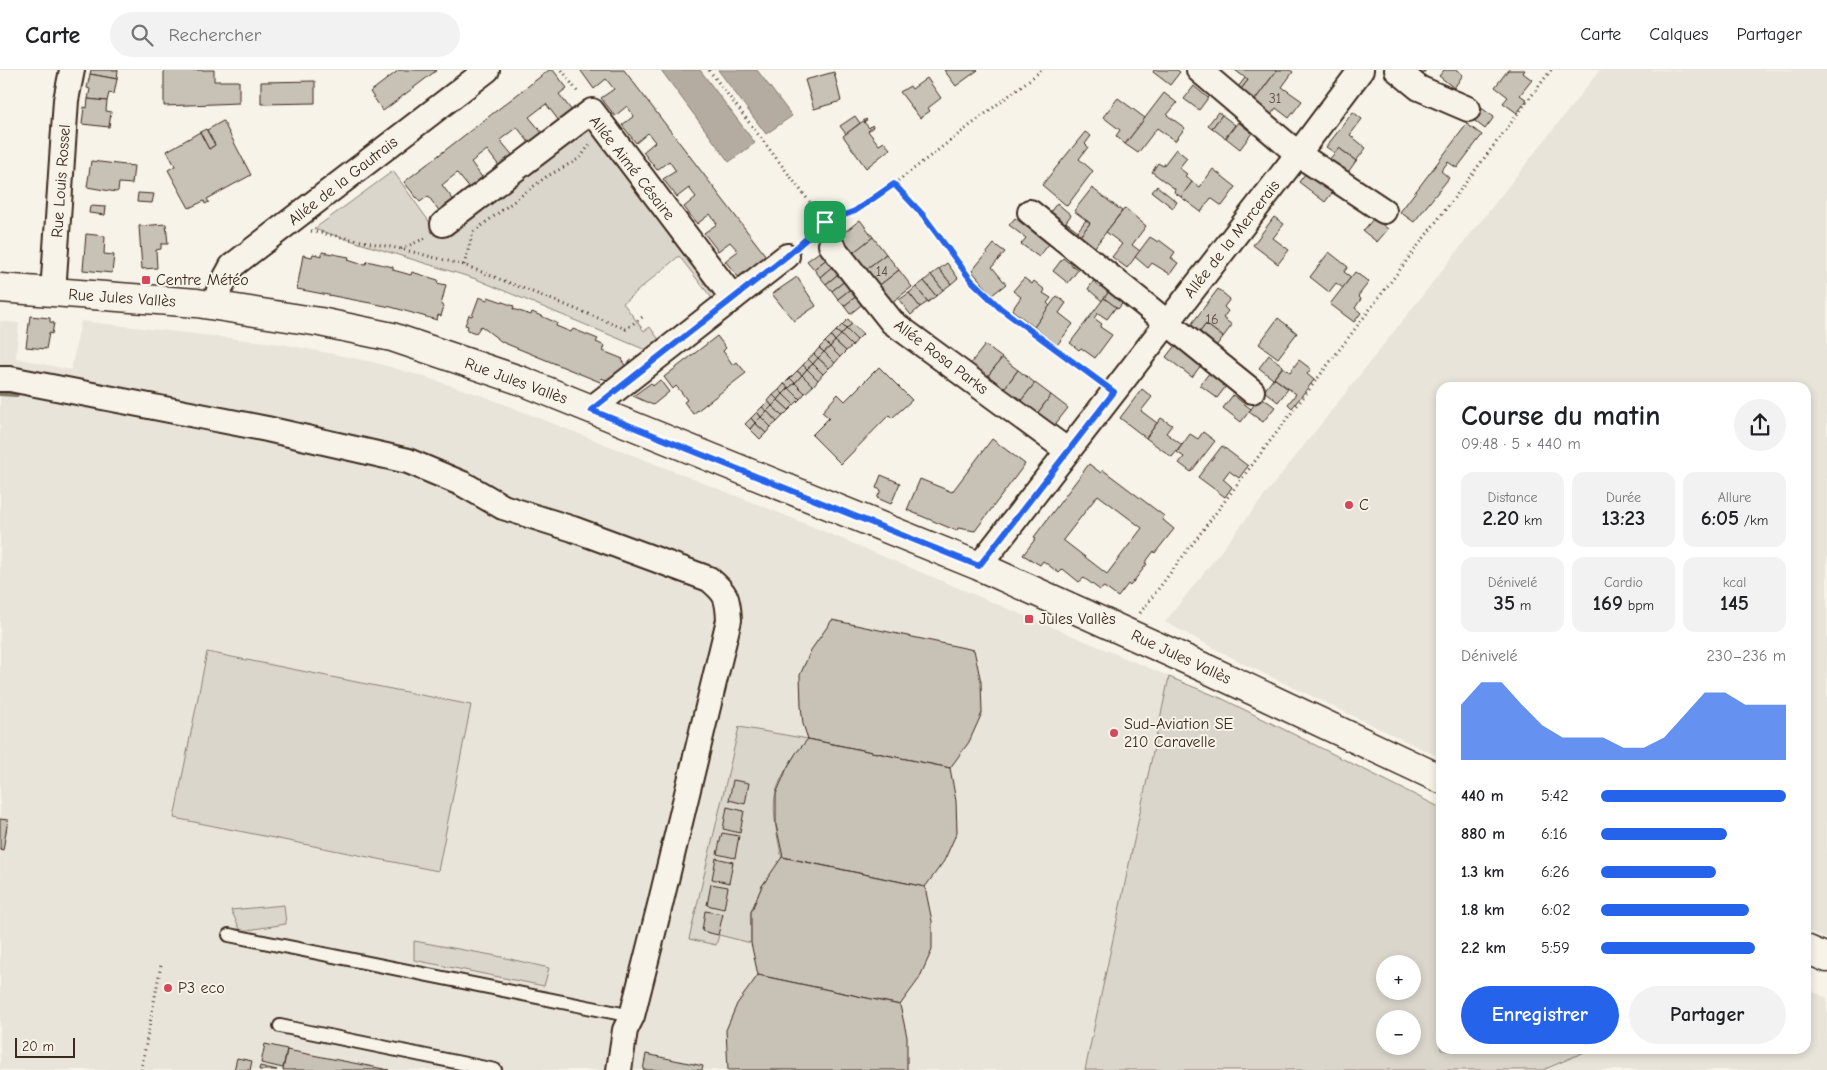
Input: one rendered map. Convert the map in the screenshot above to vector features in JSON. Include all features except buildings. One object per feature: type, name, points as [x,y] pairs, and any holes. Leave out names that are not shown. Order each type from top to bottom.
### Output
[{"type":"street","name":"Rue Louis Rossel","points":[[53,293],[66,100],[72,70]]},
{"type":"street","name":"Allée de la Gautrais","points":[[216,305],[219,290],[232,266],[487,70]]},
{"type":"street","points":[[1199,70],[1298,154],[1384,211]]},
{"type":"street","name":"Allée de la Mercerais","points":[[979,566],[1298,154],[1360,70]]},
{"type":"street","points":[[1397,70],[1419,88],[1468,108]]},
{"type":"street","name":"Allée Aimé Césaire","points":[[443,224],[592,111],[733,298]]},
{"type":"street","points":[[1030,212],[1166,324],[1252,391]]},
{"type":"street","name":"Allée Rosa Parks","points":[[825,236],[892,322],[1068,451]]},
{"type":"street","points":[[591,410],[787,256]]},
{"type":"street","name":"Rue Jules Vallès","points":[[0,288],[216,305],[311,321],[392,337],[522,381],[979,566],[1205,668],[1436,777]]},
{"type":"street","points":[[0,379],[19,381],[267,429],[408,461],[463,484],[503,507],[709,579],[721,589],[728,601],[729,620],[660,906],[632,1016],[625,1030],[619,1070]]},
{"type":"street","points":[[1811,951],[1827,958]]},
{"type":"lane","points":[[229,935],[632,1016]]},
{"type":"lane","points":[[280,1026],[495,1070]]},
{"type":"path","points":[[562,70],[592,111]]},
{"type":"path","points":[[709,70],[825,222],[825,236]]},
{"type":"path","points":[[825,222],[855,211],[894,184],[1042,70]]},
{"type":"path","points":[[1126,632],[1550,70]]},
{"type":"path","points":[[464,265],[473,232],[546,177],[580,158],[588,146],[607,130]]},
{"type":"path","points":[[894,184],[923,215],[971,280],[1000,308],[1114,392]]},
{"type":"path","points":[[825,222],[825,236]]},
{"type":"path","points":[[401,249],[427,237],[443,224]]},
{"type":"path","points":[[305,230],[401,249],[464,265],[626,329],[645,315]]},
{"type":"path","points":[[141,1070],[161,965]]},
{"type":"shaded area","points":[[661,70],[700,70],[755,143],[729,162]]},
{"type":"shaded area","points":[[718,70],[757,70],[792,116],[766,134]]},
{"type":"shaded area","name":"C","points":[[1600,70],[1827,70],[1827,939],[1811,932],[1811,382],[1436,382],[1436,756],[1242,663],[1165,622]]},
{"type":"shaded area","points":[[592,120],[724,294],[714,301],[679,256],[623,303],[644,331],[650,327],[662,344],[653,353],[476,279],[314,229],[393,171],[438,234]]},
{"type":"shaded area","points":[[0,321],[19,323],[16,358],[71,370],[81,321],[282,344],[373,362],[483,396],[787,516],[1223,699],[1436,806],[1436,1054],[1811,1054],[1811,990],[1827,998],[1827,1070],[0,1070]]},
{"type":"shaded area","points":[[207,652],[471,705],[438,871],[174,818]]},
{"type":"shaded area","points":[[1169,677],[1223,699],[1436,806],[1436,1054],[1580,1054],[1543,1070],[1085,1070]]},
{"type":"shaded area","points":[[739,727],[808,739],[789,764],[776,792],[774,807],[782,858],[762,886],[751,912],[751,943],[719,935],[716,945],[689,939]]},
{"type":"shaded area","points":[[284,905],[286,924],[241,931],[231,910]]},
{"type":"shaded area","points":[[414,941],[497,956],[549,968],[544,986],[414,960]]},
{"type":"waterway","points":[[0,393],[16,394]]},
{"type":"place","name":"Centre Météo","points":[[146,280]]},
{"type":"place","name":"C","points":[[1349,505]]},
{"type":"place","name":"Jules Vallès","points":[[1029,619]]},
{"type":"place","name":"Sud-Aviation SE 210 Caravelle","points":[[1114,733]]},
{"type":"place","name":"P3 eco","points":[[168,988]]},
{"type":"route","points":[[894,184],[923,215],[971,280],[1000,308],[1114,392],[979,566],[591,410],[787,256],[825,222],[855,211],[894,184]]}]
